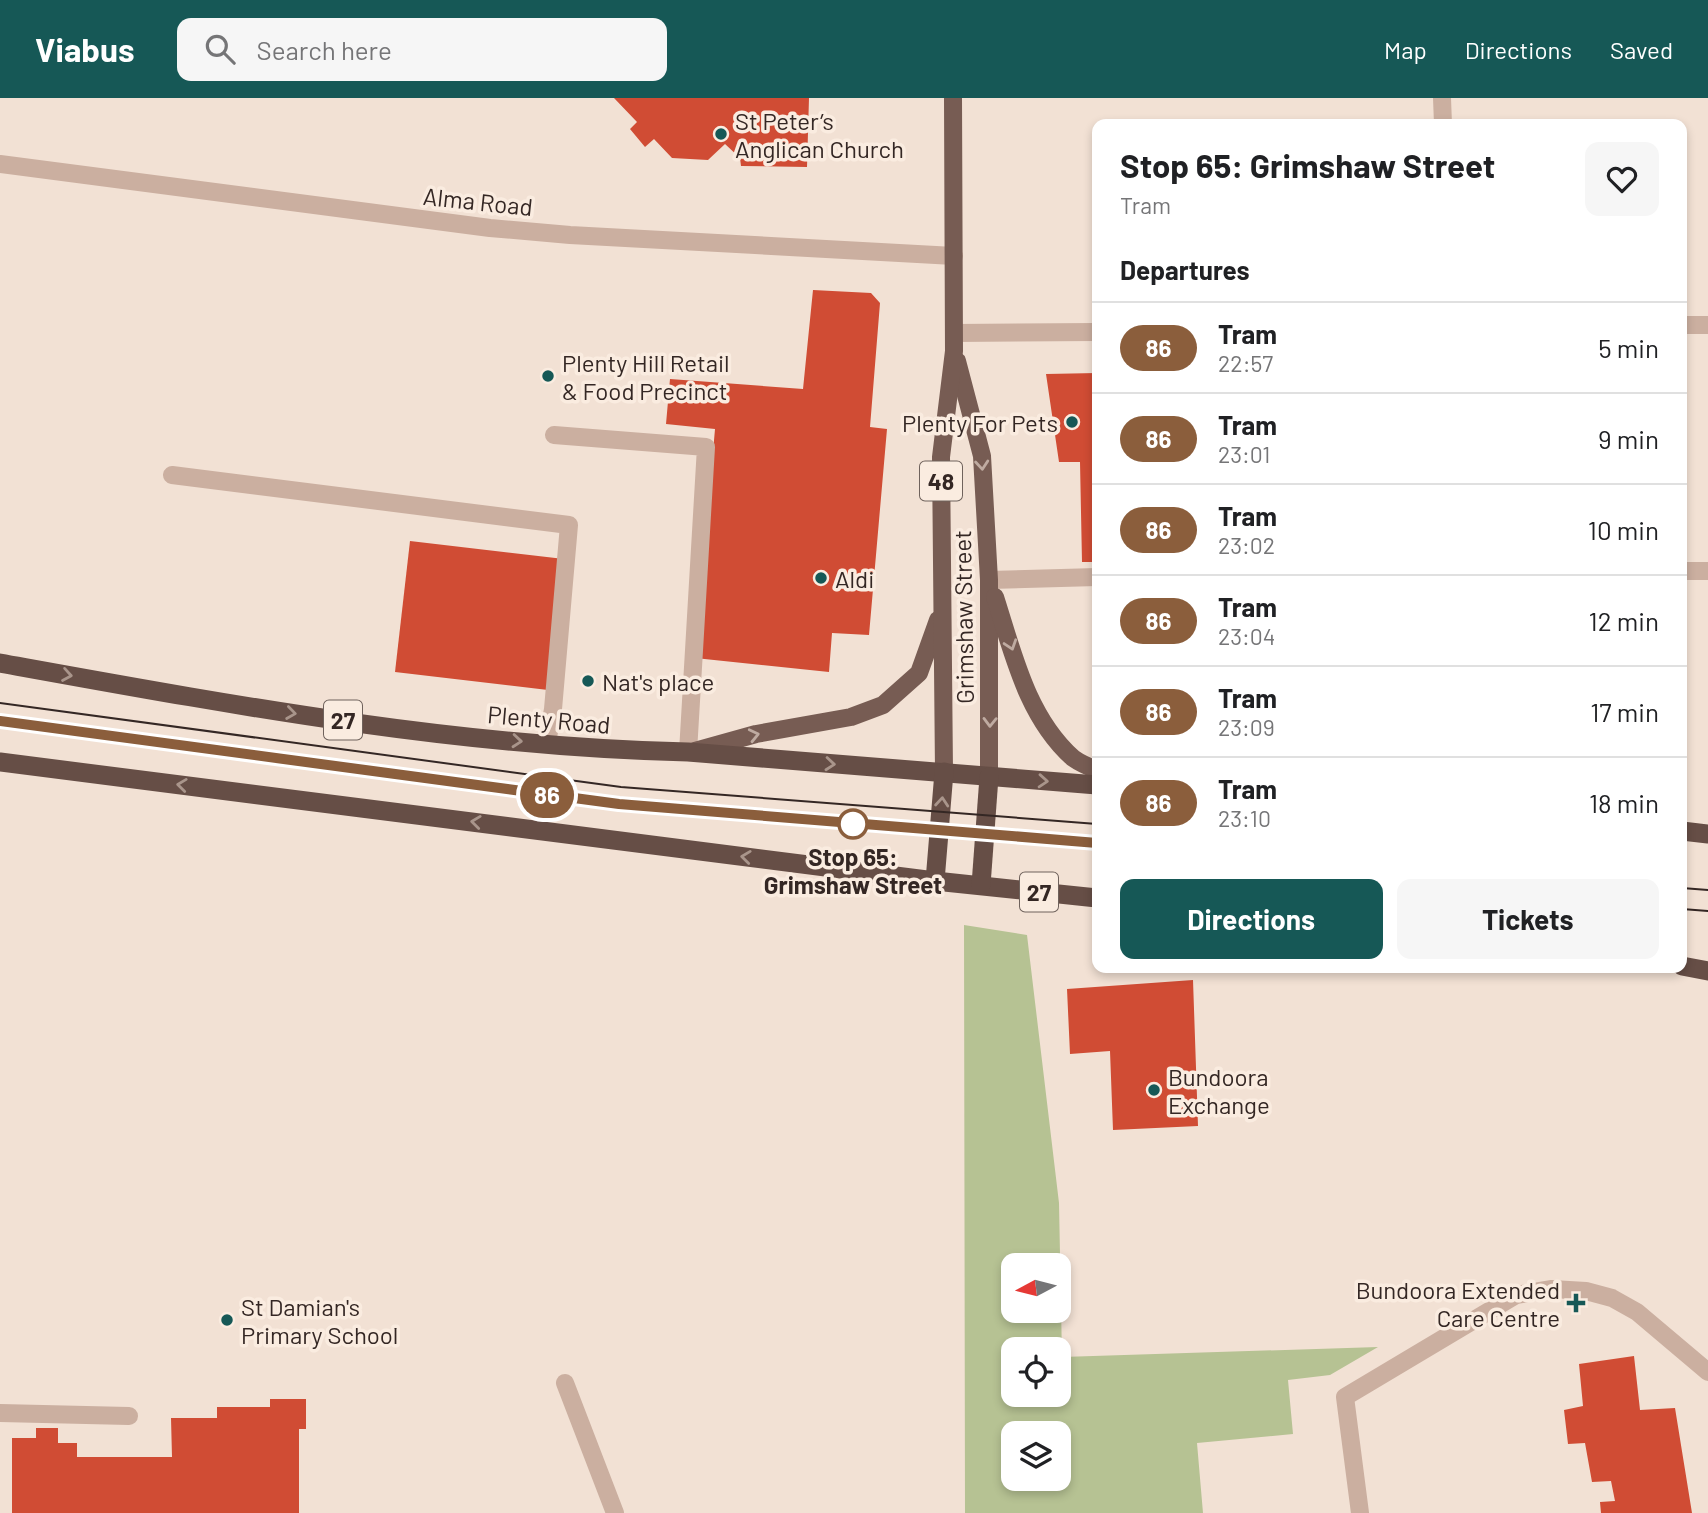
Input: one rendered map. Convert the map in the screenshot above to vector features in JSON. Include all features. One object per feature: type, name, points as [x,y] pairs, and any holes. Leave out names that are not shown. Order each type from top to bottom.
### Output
[{"type":"highway","name":"Plenty Road","points":[[0,663],[224,704],[443,733],[631,751],[688,752],[1092,785]]},
{"type":"highway","name":"27","points":[[0,762],[935,881],[1092,897]]},
{"type":"highway","name":"Grimshaw Street","points":[[935,881],[944,772]]},
{"type":"highway","name":"Grimshaw Street","points":[[981,885],[989,777]]},
{"type":"highway","points":[[1687,832],[1708,834]]},
{"type":"highway","points":[[1687,967],[1708,971]]},
{"type":"main road","name":"Grimshaw Street","points":[[944,772],[941,457],[954,342],[953,98]]},
{"type":"main road","name":"Grimshaw Street","points":[[954,342],[982,456],[989,580],[989,777]]},
{"type":"main road","points":[[989,580],[1023,684],[1049,731],[1075,760],[1092,768]]},
{"type":"main road","points":[[688,752],[756,734],[851,717],[883,705],[919,673],[942,611]]},
{"type":"street","points":[[1442,98],[1443,119]]},
{"type":"street","name":"Alma Road","points":[[0,164],[490,228],[570,235],[954,256]]},
{"type":"street","points":[[1687,325],[1708,325]]},
{"type":"street","points":[[954,342],[1092,332]]},
{"type":"street","points":[[554,435],[706,447],[688,752]]},
{"type":"street","points":[[172,475],[569,525],[547,743]]},
{"type":"street","points":[[1687,571],[1708,571]]},
{"type":"street","points":[[989,580],[1092,577]]},
{"type":"street","points":[[1360,1513],[1345,1397],[1516,1295],[1552,1289],[1586,1291],[1612,1298],[1637,1312],[1708,1373]]},
{"type":"street","points":[[565,1383],[615,1513]]},
{"type":"street","points":[[0,1413],[129,1416]]},
{"type":"green space","points":[[964,925],[1027,935],[1059,1203],[1060,1253],[1001,1253],[1001,1323],[1061,1323],[1062,1337],[1001,1337],[1001,1407],[1071,1407],[1071,1357],[1378,1347],[1330,1375],[1288,1380],[1293,1434],[1197,1443],[1203,1513],[965,1513]]},
{"type":"building","name":"St Peter’s Anglican Church","points":[[614,98],[809,98],[807,167],[741,166],[740,158],[725,144],[708,160],[672,158],[654,139],[645,147],[630,129],[637,122]]},
{"type":"building","points":[[813,290],[871,293],[880,303],[870,427],[887,429],[869,635],[832,633],[829,672],[695,658],[715,429],[666,424],[670,379],[803,389]]},
{"type":"building","points":[[1092,373],[1092,562],[1082,562],[1080,462],[1059,462],[1046,374]]},
{"type":"building","points":[[410,541],[564,559],[548,690],[395,672]]},
{"type":"building","name":"Bundoora Exchange","points":[[1193,980],[1198,1126],[1113,1130],[1110,1051],[1070,1054],[1067,989]]},
{"type":"building","points":[[1634,1356],[1640,1410],[1675,1408],[1692,1513],[1601,1513],[1600,1502],[1615,1501],[1611,1481],[1592,1482],[1585,1443],[1568,1444],[1564,1410],[1583,1406],[1579,1364]]},
{"type":"building","points":[[270,1399],[306,1399],[306,1429],[299,1429],[299,1513],[12,1513],[12,1438],[36,1438],[36,1428],[58,1428],[58,1443],[77,1443],[77,1457],[172,1457],[171,1418],[217,1418],[217,1407],[270,1407]]},
{"type":"tram line","points":[[0,703],[621,787],[1092,824]]},
{"type":"tram line","points":[[0,721],[619,804],[1092,843]]},
{"type":"tram line","name":"86","points":[[0,721],[619,804],[1092,842]]},
{"type":"tram line","points":[[1687,888],[1708,890]]},
{"type":"tram line","points":[[1687,909],[1708,911]]},
{"type":"place","name":"St Peter’s Anglican Church","points":[[721,134]]},
{"type":"place","name":"Plenty Hill Retail & Food Precinct","points":[[548,376]]},
{"type":"place","name":"Plenty For Pets","points":[[1072,422]]},
{"type":"place","name":"Aldi","points":[[821,578]]},
{"type":"place","name":"Nat's place","points":[[588,681]]},
{"type":"place","name":"Stop 65: Grimshaw Street","points":[[853,824]]},
{"type":"place","name":"Bundoora Exchange","points":[[1154,1090]]},
{"type":"place","name":"Bundoora Extended Care Centre","points":[[1576,1303]]},
{"type":"place","name":"St Damian's Primary School","points":[[227,1320]]}]
